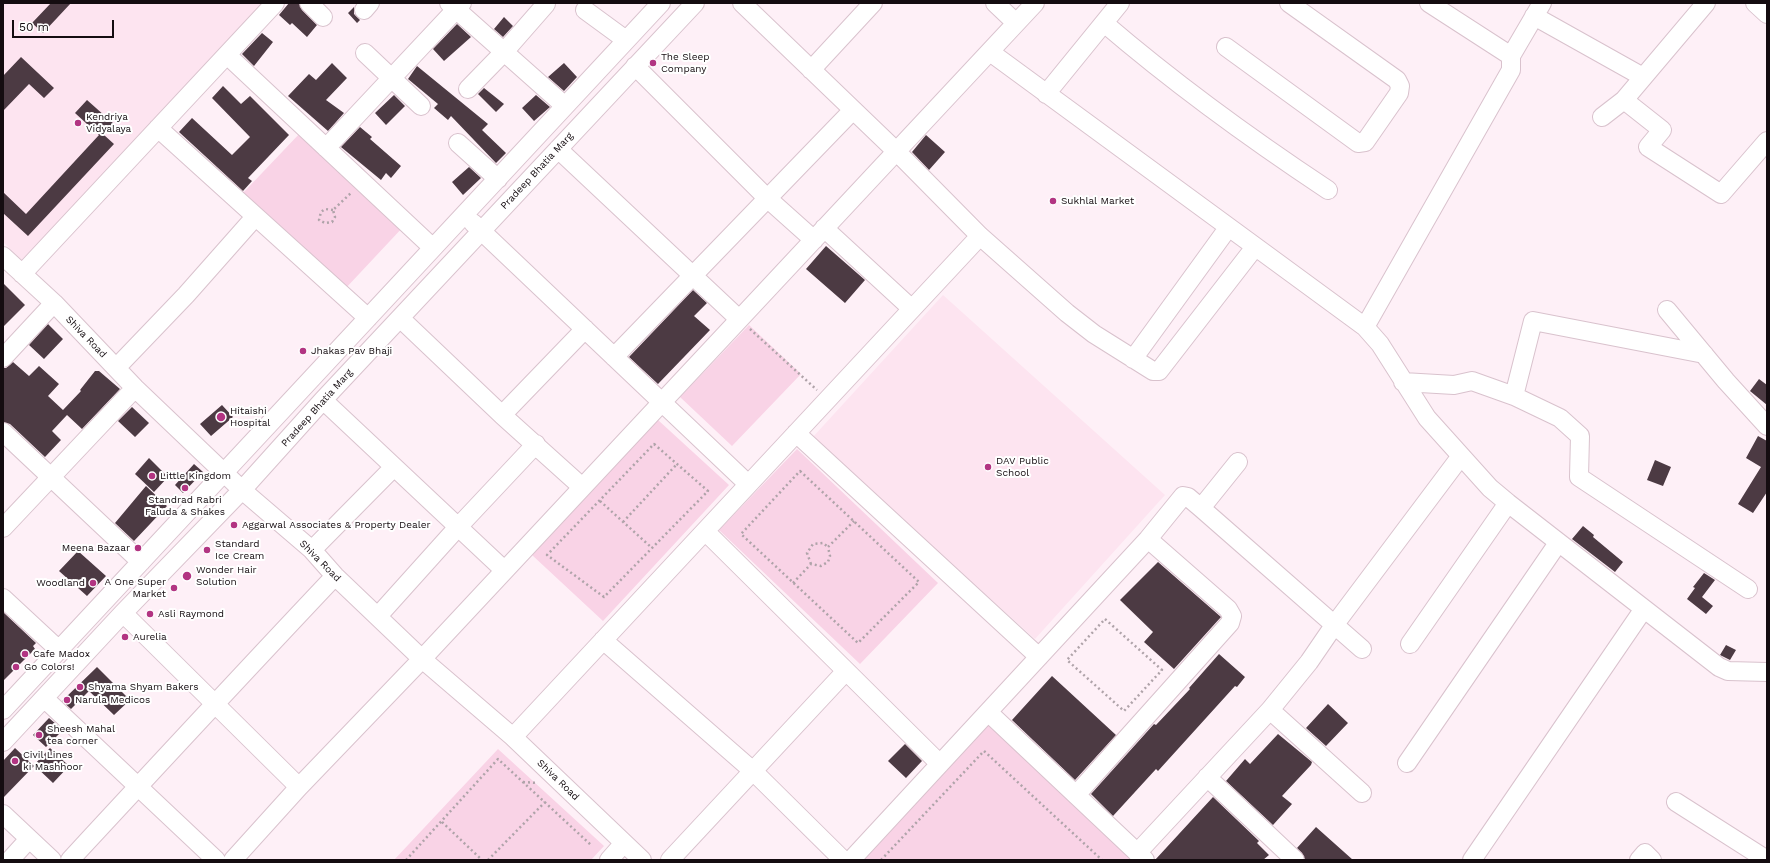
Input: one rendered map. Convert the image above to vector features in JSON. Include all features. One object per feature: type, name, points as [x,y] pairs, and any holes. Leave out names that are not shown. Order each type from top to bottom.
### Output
[{"type":"street","points":[[22,274],[275,3]]},
{"type":"street","points":[[309,3],[323,17]]},
{"type":"street","points":[[5,705],[59,650],[661,3]]},
{"type":"street","name":"Pradeep Bhatia Marg","points":[[3,742],[123,613],[242,490],[323,400],[695,3]]},
{"type":"street","points":[[742,3],[896,152],[980,236],[1067,313],[1094,334],[1153,371],[1159,371],[1255,247]]},
{"type":"street","points":[[811,70],[873,3]]},
{"type":"street","points":[[995,3],[1016,23]]},
{"type":"street","points":[[233,860],[299,787],[422,659],[1035,3]]},
{"type":"street","points":[[1046,94],[1120,3]]},
{"type":"street","points":[[1226,47],[1358,143],[1365,142],[1399,93],[1400,86],[1397,80],[1289,3]]},
{"type":"street","points":[[1429,3],[1510,56]]},
{"type":"street","points":[[1602,117],[1624,100],[1706,3]]},
{"type":"street","points":[[1755,3],[1767,14]]},
{"type":"street","points":[[468,88],[504,52],[546,4]]},
{"type":"street","points":[[326,148],[456,5],[504,52],[565,106]]},
{"type":"street","points":[[1365,327],[1511,70],[1510,56],[1538,9],[1643,77]]},
{"type":"street","points":[[586,10],[626,40]]},
{"type":"street","points":[[1104,23],[1153,64],[1328,190]]},
{"type":"street","points":[[990,52],[1365,327],[1380,344],[1427,418],[1490,488],[1508,504],[1719,668],[1728,671],[1767,672]]},
{"type":"street","points":[[365,53],[421,106]]},
{"type":"street","points":[[227,55],[433,248]]},
{"type":"street","points":[[635,66],[767,198],[819,234],[912,309]]},
{"type":"street","points":[[1624,100],[1662,130],[1648,147],[1721,194],[1767,141]]},
{"type":"street","points":[[614,357],[853,110]]},
{"type":"street","points":[[158,128],[368,318]]},
{"type":"street","points":[[458,144],[498,179]]},
{"type":"street","points":[[558,149],[739,319]]},
{"type":"street","points":[[464,215],[748,484]]},
{"type":"street","points":[[116,368],[186,295],[255,217]]},
{"type":"street","points":[[1133,359],[1228,228]]},
{"type":"street","points":[[513,737],[980,236]]},
{"type":"street","name":"Shiva Road","points":[[3,256],[54,303],[135,388],[224,473],[312,550],[335,576],[422,659],[513,737],[642,860]]},
{"type":"street","points":[[3,358],[54,303]]},
{"type":"street","points":[[1667,310],[1767,426]]},
{"type":"street","points":[[400,318],[502,415],[582,487]]},
{"type":"street","points":[[1514,396],[1533,321],[1704,354]]},
{"type":"street","points":[[502,415],[585,329]]},
{"type":"street","points":[[1403,382],[1454,385],[1472,381],[1514,396],[1560,418],[1580,436],[1579,477],[1748,589]]},
{"type":"street","points":[[3,528],[52,478],[135,388]]},
{"type":"street","points":[[323,400],[504,570]]},
{"type":"street","points":[[3,432],[141,562]]},
{"type":"street","points":[[796,433],[1039,657]]},
{"type":"street","points":[[378,616],[458,527],[536,444]]},
{"type":"street","points":[[988,712],[1141,856],[1207,777],[1270,710],[1309,662],[1335,624],[1461,456]]},
{"type":"street","points":[[1201,508],[1238,462]]},
{"type":"street","points":[[312,550],[394,467]]},
{"type":"street","points":[[851,860],[1148,539],[1183,496],[1188,497],[1201,508],[1362,648]]},
{"type":"street","points":[[1410,644],[1508,504]]},
{"type":"street","points":[[705,531],[940,764]]},
{"type":"street","points":[[1076,795],[1230,623],[1232,616],[1228,609],[1148,539]]},
{"type":"street","points":[[1407,763],[1558,543]]},
{"type":"street","points":[[70,860],[214,703],[335,576]]},
{"type":"street","points":[[3,598],[59,650]]},
{"type":"street","points":[[1478,858],[1644,610]]},
{"type":"street","points":[[123,613],[299,787]]},
{"type":"street","points":[[604,640],[753,771],[843,860]]},
{"type":"street","points":[[670,860],[846,671]]},
{"type":"street","points":[[44,698],[216,860]]},
{"type":"street","points":[[1270,710],[1362,793]]},
{"type":"street","points":[[1207,777],[1295,860]]},
{"type":"street","points":[[1676,802],[1745,854],[1767,860]]},
{"type":"street","points":[[3,814],[52,860]]},
{"type":"street","points":[[10,860],[29,839]]},
{"type":"street","points":[[609,860],[624,843]]},
{"type":"street","points":[[1639,860],[1645,854],[1652,860]]},
{"type":"path","points":[[333,210],[355,189]]},
{"type":"path","points":[[325,209],[333,210],[335,217],[332,222],[325,223],[319,220],[321,212],[325,209]]},
{"type":"path","points":[[739,319],[827,399]]},
{"type":"path","points":[[654,444],[677,464],[708,491],[604,597],[547,555],[654,444]]},
{"type":"path","points":[[623,522],[677,464]]},
{"type":"path","points":[[800,471],[919,582],[858,643],[793,583],[741,534],[800,471]]},
{"type":"path","points":[[600,501],[652,548]]},
{"type":"path","points":[[828,547],[854,521]]},
{"type":"path","points":[[813,544],[823,544],[828,547],[830,556],[828,562],[821,566],[811,564],[807,553],[813,544]]},
{"type":"path","points":[[793,583],[811,564]]},
{"type":"path","points":[[1105,619],[1162,670],[1124,711],[1067,660],[1105,619]]},
{"type":"path","points":[[881,860],[984,751],[1102,860]]},
{"type":"path","points":[[406,860],[498,759],[591,845]]},
{"type":"path","points":[[488,860],[545,802]]},
{"type":"path","points":[[442,822],[482,860]]},
{"type":"shaded area","name":"Kendriya Vidyalaya","points":[[3,3],[266,3],[23,261],[3,242]]},
{"type":"shaded area","points":[[302,131],[404,226],[345,289],[243,193]]},
{"type":"shaded area","name":"DAV Public School","points":[[943,295],[1165,495],[1035,639],[812,438]]},
{"type":"shaded area","points":[[749,325],[801,374],[732,446],[680,397]]},
{"type":"shaded area","points":[[658,420],[729,485],[603,621],[532,555]]},
{"type":"shaded area","points":[[797,449],[938,583],[860,664],[719,530]]},
{"type":"shaded area","points":[[987,723],[1133,860],[860,860]]},
{"type":"shaded area","points":[[498,749],[604,846],[591,860],[394,860]]},
{"type":"building","points":[[51,3],[71,3],[43,33],[32,23]]},
{"type":"building","points":[[289,3],[299,3],[302,10],[317,25],[307,37],[292,23],[290,25],[279,15]]},
{"type":"building","points":[[354,7],[354,14],[360,20],[357,23],[348,13]]},
{"type":"building","points":[[504,17],[513,26],[503,37],[494,29]]},
{"type":"building","points":[[457,24],[471,37],[444,61],[433,49]]},
{"type":"building","points":[[262,33],[273,42],[254,66],[242,54]]},
{"type":"building","points":[[21,57],[54,88],[44,98],[29,84],[3,111],[3,76]]},
{"type":"building","points":[[332,63],[347,78],[326,100],[344,113],[328,131],[288,96],[309,74],[316,80]]},
{"type":"building","points":[[564,63],[577,77],[564,91],[548,77]]},
{"type":"building","points":[[417,66],[488,124],[482,130],[506,153],[496,163],[451,116],[448,120],[434,108],[438,104],[408,79]]},
{"type":"building","points":[[223,86],[241,104],[250,96],[289,135],[248,178],[252,181],[243,191],[179,132],[192,118],[232,155],[250,137],[212,98]]},
{"type":"building","points":[[484,88],[504,104],[496,112],[478,94]]},
{"type":"building","points":[[394,95],[405,106],[386,125],[375,113]]},
{"type":"building","points":[[536,95],[550,107],[534,121],[522,108]]},
{"type":"building","points":[[87,100],[114,124],[104,135],[114,144],[28,236],[3,213],[3,192],[26,214],[99,135],[75,113]]},
{"type":"building","points":[[360,127],[372,137],[370,139],[401,166],[391,178],[386,173],[381,180],[341,147]]},
{"type":"building","points":[[926,135],[945,152],[929,170],[912,152]]},
{"type":"building","points":[[469,167],[481,178],[463,195],[452,182]]},
{"type":"building","points":[[826,246],[865,280],[845,303],[806,269]]},
{"type":"building","points":[[3,283],[25,305],[3,327]]},
{"type":"building","points":[[693,290],[707,303],[694,316],[710,330],[658,384],[629,357]]},
{"type":"building","points":[[48,324],[63,339],[44,359],[29,345]]},
{"type":"building","points":[[13,362],[29,376],[39,366],[59,384],[48,396],[63,410],[81,391],[80,390],[95,371],[99,371],[120,389],[82,429],[67,415],[52,431],[61,440],[45,457],[10,424],[3,422],[3,368],[6,368]]},
{"type":"building","points":[[1759,379],[1767,385],[1767,405],[1750,391]]},
{"type":"building","points":[[222,405],[233,417],[211,436],[200,424]]},
{"type":"building","points":[[132,407],[149,423],[135,437],[118,421]]},
{"type":"building","points":[[1758,436],[1767,441],[1767,492],[1753,513],[1738,504],[1761,467],[1746,458]]},
{"type":"building","points":[[149,458],[168,477],[154,492],[135,474]]},
{"type":"building","points":[[1655,460],[1671,467],[1663,486],[1647,480]]},
{"type":"building","points":[[194,464],[203,472],[183,493],[175,485]]},
{"type":"building","points":[[146,486],[167,506],[134,541],[115,523]]},
{"type":"building","points":[[1583,526],[1594,535],[1593,537],[1623,562],[1615,572],[1572,539]]},
{"type":"building","points":[[78,551],[106,576],[87,596],[59,571]]},
{"type":"building","points":[[1158,562],[1221,617],[1174,669],[1144,642],[1153,632],[1120,600]]},
{"type":"building","points":[[1704,573],[1715,580],[1702,597],[1713,606],[1706,614],[1687,599],[1695,588],[1693,587]]},
{"type":"building","points":[[3,612],[36,643],[33,646],[35,649],[3,681]]},
{"type":"building","points":[[1726,645],[1736,650],[1730,660],[1720,655]]},
{"type":"building","points":[[1219,654],[1245,677],[1237,687],[1235,686],[1158,771],[1156,769],[1113,816],[1091,794],[1154,724],[1156,725],[1190,689],[1189,688]]},
{"type":"building","points":[[97,667],[130,700],[114,715],[89,691],[71,709],[62,701]]},
{"type":"building","points":[[1052,676],[1116,735],[1075,780],[1012,720]]},
{"type":"building","points":[[1328,704],[1348,723],[1326,746],[1306,728]]},
{"type":"building","points":[[49,718],[63,730],[46,747],[33,735]]},
{"type":"building","points":[[1278,734],[1312,762],[1311,765],[1282,796],[1292,804],[1273,825],[1226,781],[1245,759],[1250,764]]},
{"type":"building","points":[[905,744],[922,761],[906,778],[888,761]]},
{"type":"building","points":[[15,748],[34,766],[3,798],[3,761]]},
{"type":"building","points":[[50,748],[69,766],[53,783],[34,765]]},
{"type":"building","points":[[1213,797],[1259,841],[1257,843],[1269,855],[1263,860],[1155,860]]},
{"type":"building","points":[[1316,827],[1353,860],[1305,860],[1302,853],[1297,848]]},
{"type":"place","name":"The Sleep Company","points":[[653,63]]},
{"type":"place","name":"Kendriya Vidyalaya","points":[[78,123]]},
{"type":"place","name":"Sukhlal Market","points":[[1053,201]]},
{"type":"place","name":"Jhakas Pav Bhaji","points":[[303,351]]},
{"type":"place","name":"Hitaishi Hospital","points":[[221,417]]},
{"type":"place","name":"DAV Public School","points":[[988,467]]},
{"type":"place","name":"Little Kingdom","points":[[152,476]]},
{"type":"place","name":"Standrad Rabri Faluda & Shakes","points":[[185,488]]},
{"type":"place","name":"Aggarwal Associates & Property Dealer","points":[[234,525]]},
{"type":"place","name":"Meena Bazaar","points":[[138,548]]},
{"type":"place","name":"Standard Ice Cream","points":[[207,550]]},
{"type":"place","name":"Wonder Hair Solution","points":[[187,576]]},
{"type":"place","name":"Woodland","points":[[93,583]]},
{"type":"place","name":"A One Super Market","points":[[174,588]]},
{"type":"place","name":"Asli Raymond","points":[[150,614]]},
{"type":"place","name":"Aurelia","points":[[125,637]]},
{"type":"place","name":"Cafe Madox","points":[[25,654]]},
{"type":"place","name":"Go Colors!","points":[[16,667]]},
{"type":"place","name":"Shyama Shyam Bakers","points":[[80,687]]},
{"type":"place","name":"Narula Medicos","points":[[67,700]]},
{"type":"place","name":"Sheesh Mahal tea corner","points":[[39,735]]},
{"type":"place","name":"Civil Lines ki Mashhoor","points":[[15,761]]}]
